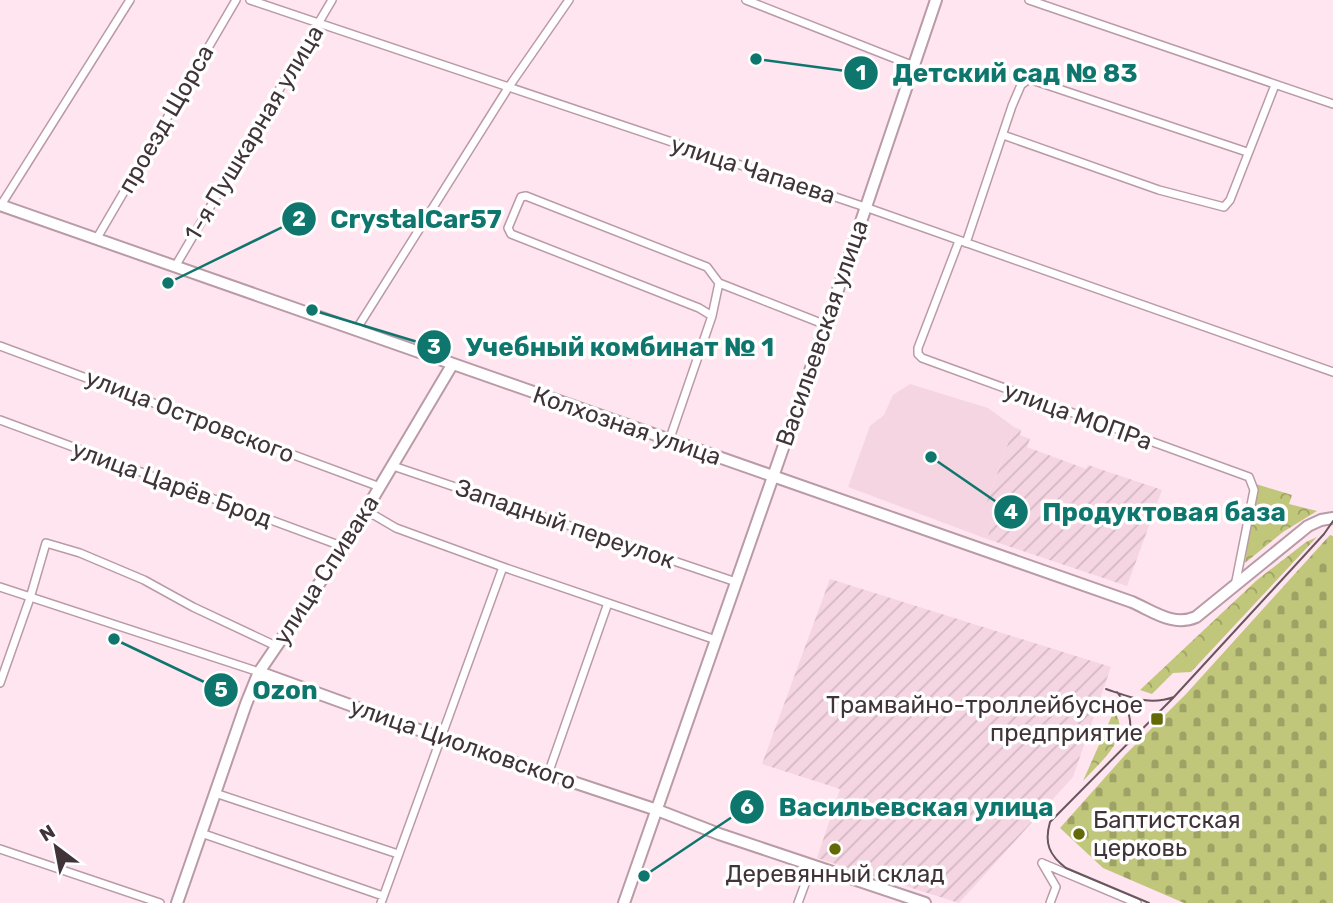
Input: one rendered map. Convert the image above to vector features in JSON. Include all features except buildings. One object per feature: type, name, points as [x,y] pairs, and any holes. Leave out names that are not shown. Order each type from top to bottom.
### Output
[{"type":"street","points":[[1,205],[130,0]]},
{"type":"street","name":"проезд Щорса","points":[[97,238],[236,0]]},
{"type":"street","name":"улица Чапаева","points":[[250,0],[865,207],[1333,372]]},
{"type":"street","name":"1-я Пушкарная улица","points":[[176,265],[332,0]]},
{"type":"street","points":[[356,330],[508,88],[569,0]]},
{"type":"street","points":[[746,0],[914,66]]},
{"type":"street","name":"Васильевская улица","points":[[624,903],[826,325],[936,0]]},
{"type":"street","points":[[1029,0],[1333,104]]},
{"type":"street","points":[[963,242],[1021,85],[1029,79],[1247,152]]},
{"type":"street","points":[[1003,135],[1159,190],[1219,208],[1224,207],[1230,200],[1275,85]]},
{"type":"street","points":[[712,316],[686,303],[511,234],[508,228],[518,200],[526,196],[707,267],[719,283],[826,325]]},
{"type":"street","name":"Колхозная улица","points":[[1,205],[1132,602],[1174,621],[1185,622],[1196,617],[1235,586]]},
{"type":"street","name":"улица МОПРа","points":[[963,242],[918,348],[918,354],[922,358],[1249,477],[1254,490],[1235,586]]},
{"type":"street","points":[[669,441],[712,316],[719,283]]},
{"type":"street","name":"улица Островского","points":[[0,346],[380,487]]},
{"type":"street","name":"улица Спивака","points":[[177,903],[259,672],[367,511],[452,365]]},
{"type":"street","name":"улица Царёв Брод","points":[[0,420],[344,547]]},
{"type":"street","name":"Западный переулок","points":[[393,466],[736,582]]},
{"type":"street","points":[[367,511],[396,528],[716,640]]},
{"type":"street","points":[[1235,586],[1308,527],[1333,517]]},
{"type":"street","points":[[1,677],[30,598],[46,543],[144,580],[193,607],[276,646]]},
{"type":"street","points":[[201,832],[382,899],[503,567]]},
{"type":"street","name":"улица Циолковского","points":[[0,587],[259,672],[441,738],[925,903]]},
{"type":"street","points":[[548,774],[608,603]]},
{"type":"street","points":[[215,793],[398,854]]},
{"type":"street","points":[[0,849],[160,903]]},
{"type":"street","points":[[1050,903],[1056,887],[1042,863],[1137,903]]},
{"type":"street","points":[[798,903],[812,865]]},
{"type":"shaded area","points":[[910,384],[988,408],[1014,427],[986,503],[997,508],[987,539],[848,487],[870,426],[884,415],[893,395]]},
{"type":"shaded area","points":[[1014,427],[1021,430],[1020,435],[1030,439],[1027,447],[1086,469],[1088,465],[1162,490],[1127,586],[987,539],[997,508],[986,504]]},
{"type":"shaded area","points":[[830,579],[1111,667],[1073,777],[959,903],[817,858],[840,789],[762,764]]},
{"type":"green space","points":[[1256,484],[1292,495],[1289,504],[1317,511],[1283,532],[1245,563]]},
{"type":"green space","points":[[1330,535],[1333,536],[1333,903],[1184,903],[1103,868],[1060,828]]},
{"type":"green space","points":[[1317,537],[1191,672],[1173,673],[1152,694],[1140,690],[1257,580],[1306,542]]},
{"type":"green space","points":[[1114,711],[1119,721],[1117,740],[1105,758],[1083,781]]},
{"type":"tram line","points":[[1149,903],[1066,868],[1049,848],[1050,822],[1173,698],[1333,521]]},
{"type":"tram line","points":[[1106,689],[1148,701],[1174,697]]},
{"type":"tram line","points":[[1117,692],[1129,717],[1130,730],[1126,744]]},
{"type":"place","name":"Детский сад № 83","points":[[756,59]]},
{"type":"place","name":"CrystalCar57","points":[[168,283]]},
{"type":"place","name":"Учебный комбинат № 1","points":[[312,310]]},
{"type":"place","name":"Продуктовая база","points":[[931,457]]},
{"type":"place","name":"Ozon","points":[[114,639]]},
{"type":"place","name":"Трамвайно-троллейбусное предприятие","points":[[1157,719]]},
{"type":"place","name":"Баптистская церковь","points":[[1079,834]]},
{"type":"place","name":"Деревянный склад","points":[[835,849]]},
{"type":"place","name":"Васильевская улица","points":[[644,876]]}]
